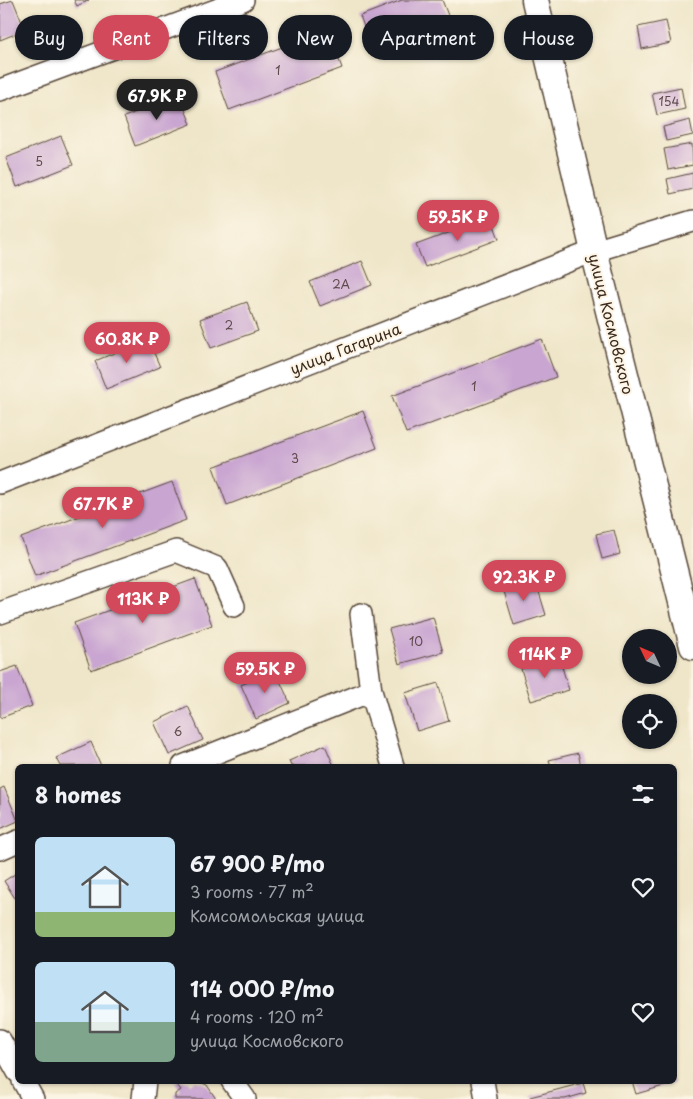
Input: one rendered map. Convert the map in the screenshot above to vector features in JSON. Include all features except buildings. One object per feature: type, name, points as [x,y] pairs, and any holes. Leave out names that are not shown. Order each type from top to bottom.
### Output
[{"type":"main road","name":"улица Космовского","points":[[535,0],[594,251],[693,646]]},
{"type":"street","points":[[0,90],[244,0]]},
{"type":"street","name":"улица Гагарина","points":[[0,483],[594,251],[693,221]]},
{"type":"street","points":[[0,613],[176,551],[217,568],[234,606]]},
{"type":"street","points":[[361,614],[371,691],[392,764]]},
{"type":"street","points":[[188,764],[371,691]]},
{"type":"street","points":[[0,850],[15,842]]},
{"type":"street","points":[[0,1040],[10,1068]]},
{"type":"street","points":[[24,1084],[32,1099]]},
{"type":"street","points":[[143,1099],[144,1084]]},
{"type":"street","points":[[234,1084],[245,1099]]},
{"type":"street","points":[[484,1084],[486,1099]]}]
